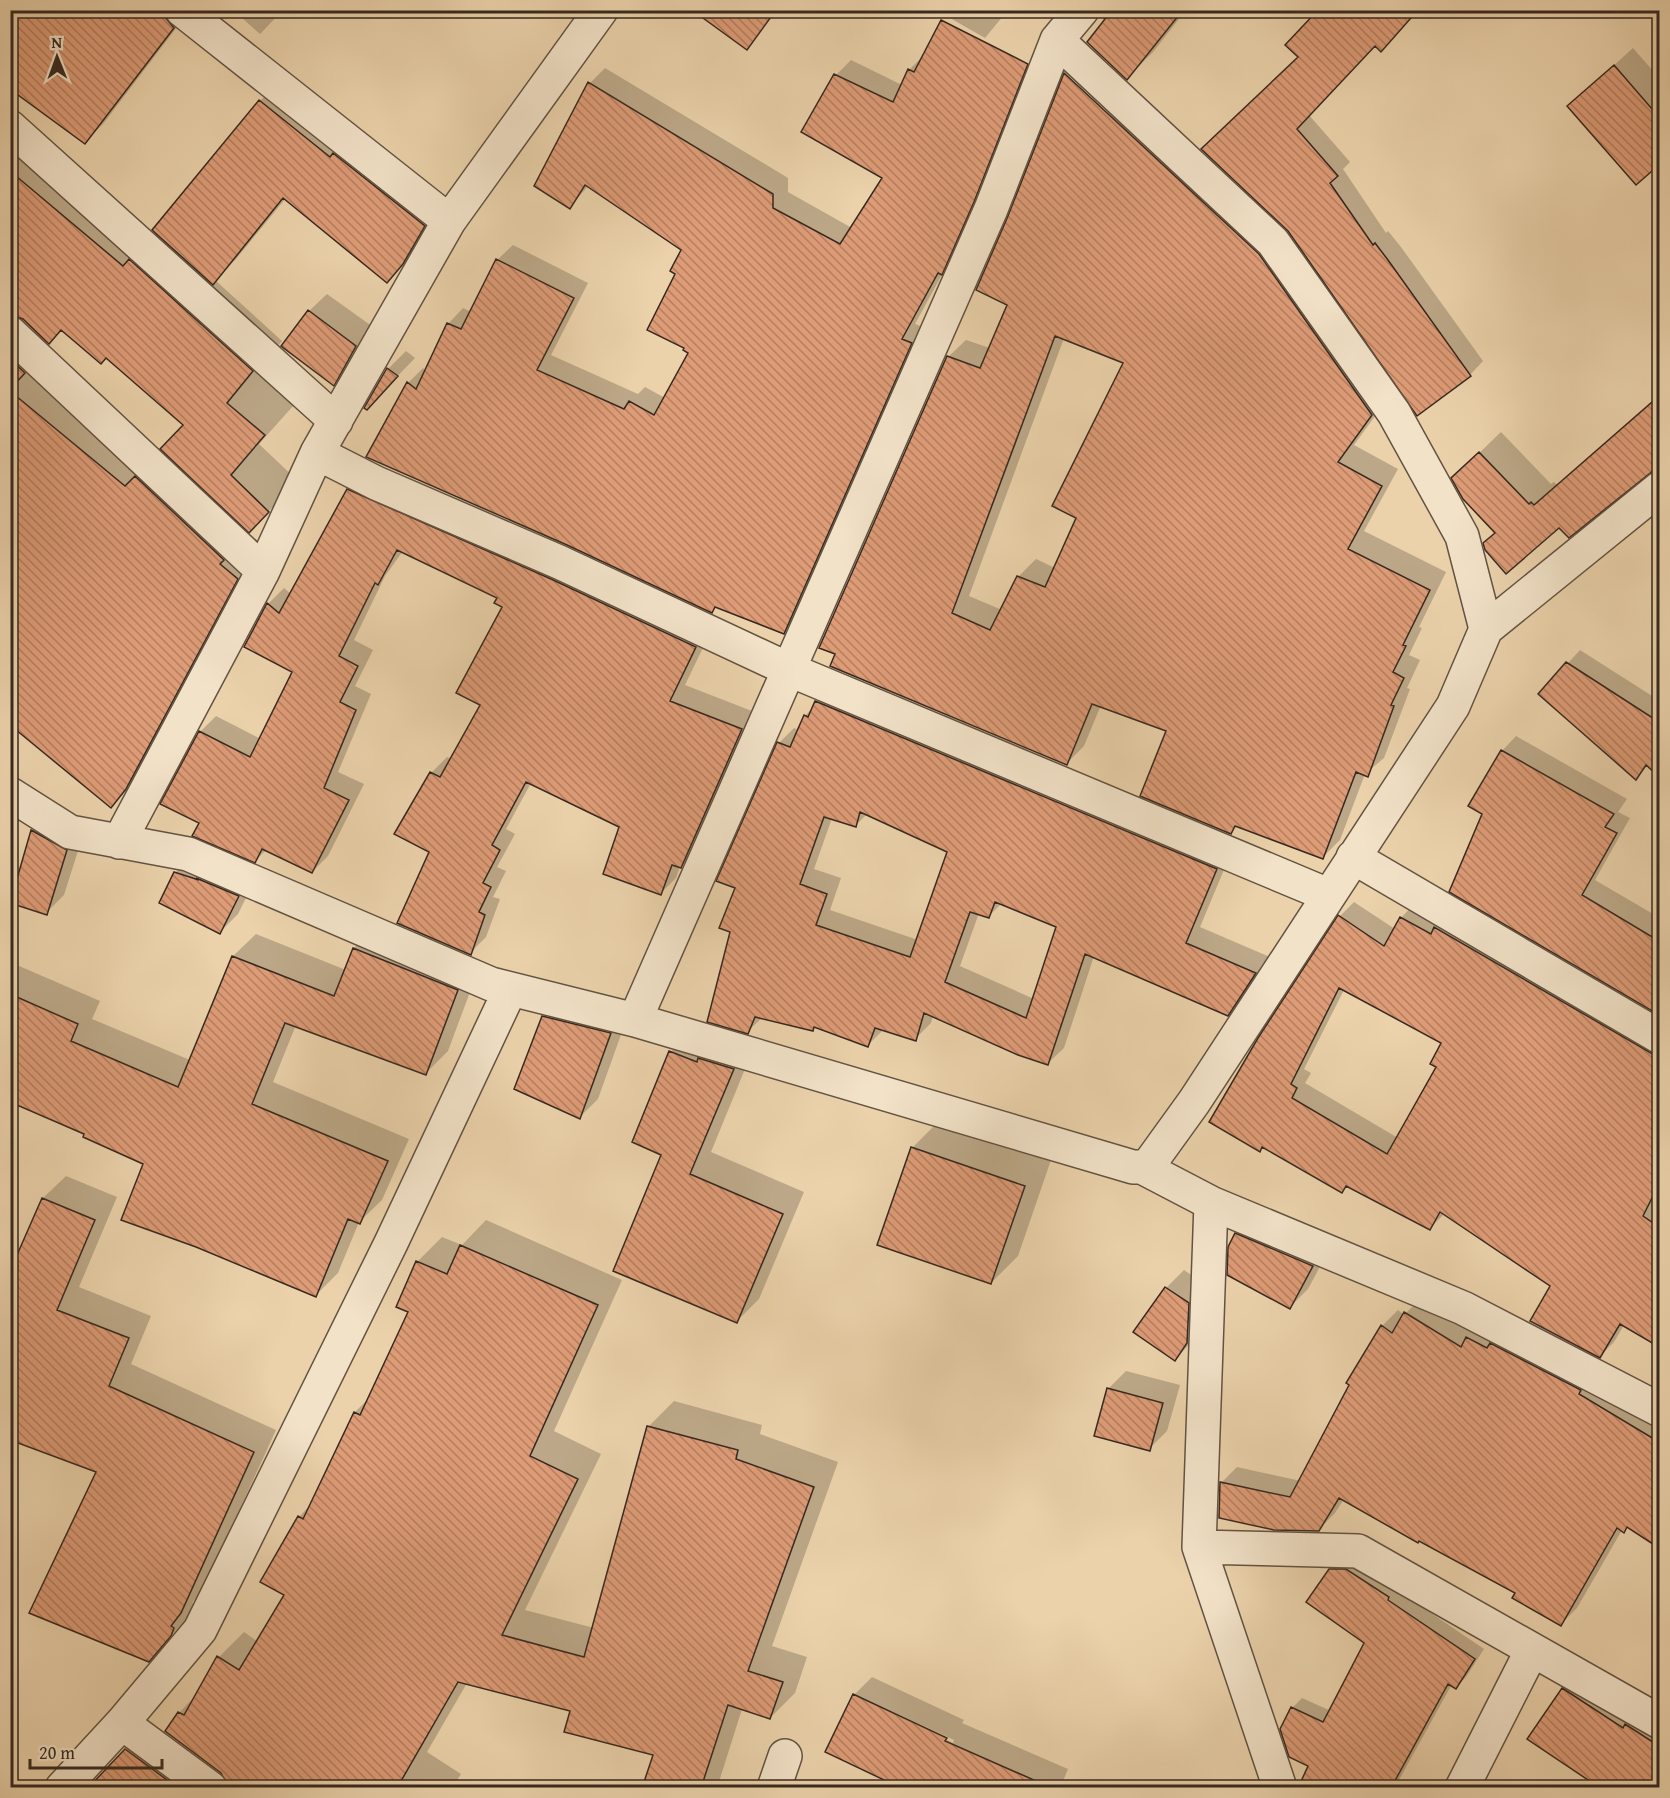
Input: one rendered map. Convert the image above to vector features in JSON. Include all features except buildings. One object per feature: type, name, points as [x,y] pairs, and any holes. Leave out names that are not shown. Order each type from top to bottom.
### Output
[{"type":"street","points":[[182,10],[449,221]]},
{"type":"street","points":[[119,842],[263,571],[317,453],[449,221],[601,10]]},
{"type":"street","points":[[634,1020],[991,209],[1057,40],[1082,10]]},
{"type":"street","points":[[1057,40],[1273,242],[1394,413],[1462,536],[1486,629]]},
{"type":"street","points":[[10,127],[336,421]]},
{"type":"street","points":[[10,333],[263,571]]},
{"type":"street","points":[[317,453],[376,483],[559,562],[790,670],[1328,895]]},
{"type":"street","points":[[10,794],[70,832],[188,854],[510,990],[634,1020],[1133,1167],[1142,1167],[1150,1163],[1194,1102],[1453,706],[1486,629],[1659,488]]},
{"type":"street","points":[[1353,857],[1659,1036]]},
{"type":"street","points":[[62,1788],[122,1723],[200,1630],[391,1243],[510,990]]},
{"type":"street","points":[[1142,1167],[1211,1203],[1463,1308],[1659,1410]]},
{"type":"street","points":[[1211,1203],[1199,1547],[1281,1788]]},
{"type":"street","points":[[1199,1547],[1358,1551],[1659,1722]]},
{"type":"street","points":[[1462,1788],[1532,1650]]},
{"type":"street","points":[[122,1723],[210,1788]]},
{"type":"street","points":[[774,1788],[785,1756]]}]
